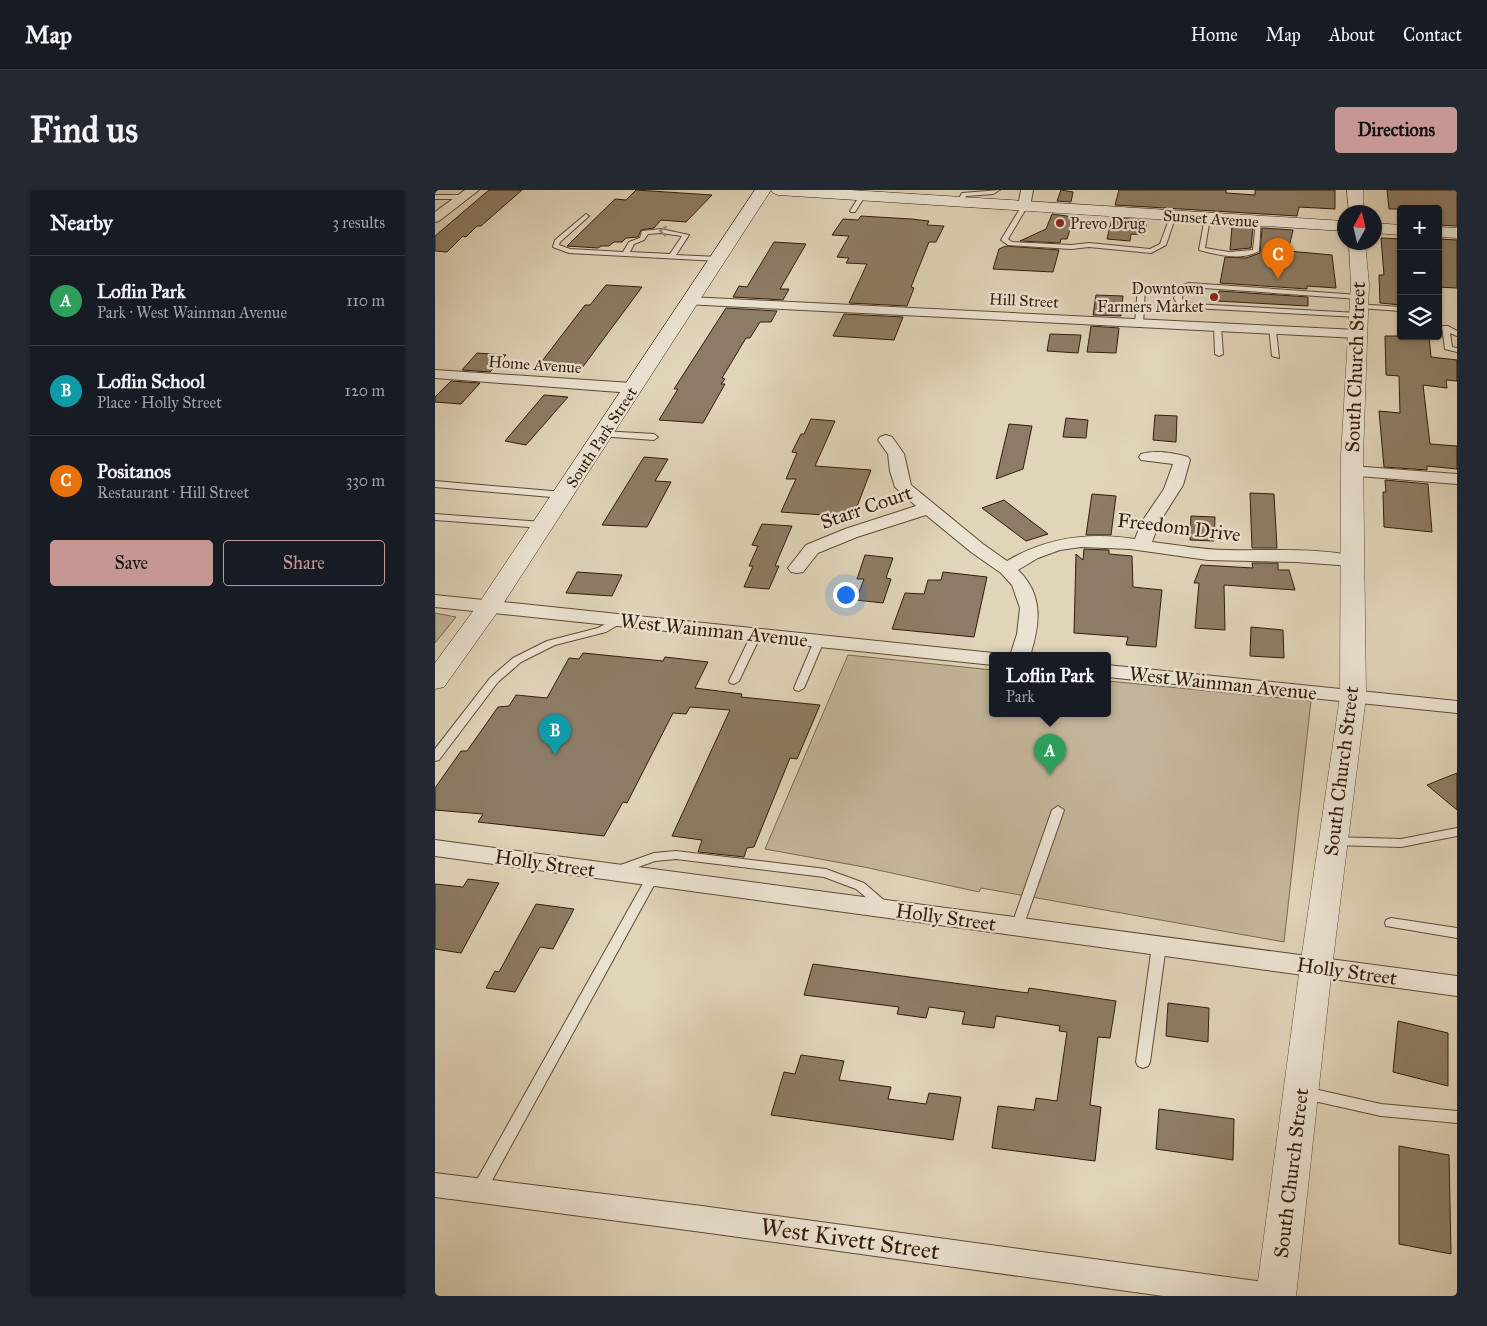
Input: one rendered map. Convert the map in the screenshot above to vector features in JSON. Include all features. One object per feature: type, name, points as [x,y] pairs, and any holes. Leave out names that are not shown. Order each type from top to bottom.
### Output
[{"type":"main road","name":"South Park Street","points":[[435,681],[489,607],[763,190]]},
{"type":"main road","name":"Sunset Avenue","points":[[778,190],[862,196],[909,194],[960,202],[1024,207],[1337,226]]},
{"type":"main road","points":[[1355,190],[1356,205]]},
{"type":"main road","points":[[1382,229],[1397,230]]},
{"type":"main road","points":[[1442,232],[1457,233]]},
{"type":"main road","name":"South Church Street","points":[[1276,1296],[1316,967],[1353,697],[1352,471],[1359,313],[1357,250]]},
{"type":"street","points":[[1024,207],[1027,190]]},
{"type":"street","points":[[435,218],[469,193]]},
{"type":"street","name":"Hill Street","points":[[690,301],[1272,330],[1359,313]]},
{"type":"street","name":"Home Avenue","points":[[435,374],[632,388]]},
{"type":"street","points":[[886,440],[896,454],[898,471],[903,487],[1007,569],[1021,583],[1029,608],[1027,634],[1021,652]]},
{"type":"street","points":[[1143,544],[1145,530],[1170,494],[1178,478],[1182,460],[1147,457]]},
{"type":"street","points":[[1352,471],[1457,479]]},
{"type":"street","name":"Starr Court","points":[[797,568],[812,548],[851,533],[929,508]]},
{"type":"street","name":"Freedom Drive","points":[[1007,569],[1019,560],[1035,553],[1069,542],[1100,540],[1143,544],[1166,550],[1208,555],[1248,558],[1288,556],[1352,561]]},
{"type":"street","name":"West Wainman Avenue","points":[[435,601],[989,659]]},
{"type":"street","name":"West Wainman Avenue","points":[[1111,671],[1457,707]]},
{"type":"street","name":"Holly Street","points":[[435,848],[1457,986]]},
{"type":"street","name":"West Kivett Street","points":[[435,1185],[702,1218],[1264,1296]]},
{"type":"lane","points":[[960,202],[964,194],[993,192],[997,190]]},
{"type":"lane","points":[[435,197],[469,193]]},
{"type":"lane","points":[[853,211],[862,196]]},
{"type":"lane","points":[[1024,207],[1004,240],[1010,244],[1071,247],[1089,245],[1151,251],[1163,245],[1173,215]]},
{"type":"lane","points":[[586,216],[557,241],[555,246],[557,248],[569,251],[718,259]]},
{"type":"lane","points":[[1207,218],[1201,249],[1242,255],[1256,252],[1259,221]]},
{"type":"lane","points":[[625,254],[631,246],[633,239],[641,239],[645,235],[644,232],[661,231],[686,235],[673,256]]},
{"type":"lane","points":[[1359,313],[1189,285],[1180,289],[1178,294],[1178,299],[1182,303],[1193,306],[1359,313],[1397,309]]},
{"type":"lane","points":[[1139,324],[1141,288]]},
{"type":"lane","points":[[1442,326],[1457,334]]},
{"type":"lane","points":[[1217,327],[1219,354]]},
{"type":"lane","points":[[1442,328],[1449,349],[1457,350]]},
{"type":"lane","points":[[1272,330],[1276,356]]},
{"type":"lane","points":[[602,434],[654,437]]},
{"type":"lane","points":[[435,484],[563,494]]},
{"type":"lane","points":[[435,516],[543,525]]},
{"type":"lane","points":[[435,757],[494,680],[517,660],[551,643],[602,630],[619,620]]},
{"type":"lane","points":[[734,681],[756,635]]},
{"type":"lane","points":[[799,688],[819,641]]},
{"type":"lane","points":[[1017,927],[1058,810]]},
{"type":"lane","points":[[1333,841],[1401,843],[1457,832]]},
{"type":"lane","points":[[612,872],[654,857],[676,855],[826,873],[861,886],[889,910]]},
{"type":"lane","points":[[479,1190],[652,878]]},
{"type":"lane","points":[[1391,923],[1457,933]]},
{"type":"lane","points":[[1143,1062],[1159,946]]},
{"type":"lane","points":[[1301,1092],[1381,1110],[1457,1117]]},
{"type":"shaded area","points":[[435,613],[456,617],[435,643]]},
{"type":"shaded area","points":[[848,655],[989,670],[989,717],[1111,717],[1111,681],[1311,701],[1284,942],[981,888],[979,892],[864,867],[765,849]]},
{"type":"building","points":[[489,190],[522,190],[481,226],[477,226],[466,237],[463,236],[447,252],[435,251],[435,236]]},
{"type":"building","points":[[636,190],[712,195],[686,222],[661,220],[654,228],[641,230],[638,237],[626,238],[622,242],[614,242],[609,246],[598,248],[567,246],[615,199],[626,200]]},
{"type":"building","points":[[1061,190],[1073,192],[1071,202],[1057,201]]},
{"type":"building","points":[[1119,190],[1226,190],[1226,193],[1255,195],[1255,190],[1335,190],[1335,209],[1299,207],[1297,216],[1115,205]]},
{"type":"building","points":[[1387,190],[1457,190],[1457,226],[1442,225],[1442,205],[1397,205],[1397,209],[1389,209]]},
{"type":"building","name":"Prevo Drug","points":[[1052,214],[1074,217],[1067,239],[1061,239],[1060,243],[1020,241],[1046,229]]},
{"type":"building","points":[[861,216],[929,221],[927,225],[944,226],[936,242],[929,242],[911,287],[914,288],[907,306],[849,303],[867,264],[846,263],[849,258],[837,257],[849,236],[832,235],[843,219],[858,220]]},
{"type":"building","points":[[1112,218],[1147,220],[1144,235],[1131,234],[1130,241],[1107,239]]},
{"type":"building","points":[[1232,226],[1253,227],[1251,248],[1230,250]]},
{"type":"building","points":[[1262,228],[1293,230],[1288,251],[1332,255],[1336,288],[1307,286],[1307,289],[1220,283],[1225,257],[1246,258],[1260,253]]},
{"type":"building","points":[[1382,238],[1397,239],[1397,305],[1380,303],[1379,275],[1384,275]]},
{"type":"building","points":[[1442,239],[1457,240],[1457,288],[1442,287]]},
{"type":"building","points":[[774,242],[806,244],[780,289],[789,289],[783,300],[733,297],[739,286],[747,287]]},
{"type":"building","points":[[1006,246],[1059,250],[1053,272],[993,269],[999,249]]},
{"type":"building","points":[[606,285],[642,287],[579,372],[536,369],[585,305],[590,305]]},
{"type":"building","points":[[1219,291],[1308,297],[1308,306],[1217,301]]},
{"type":"building","points":[[1096,295],[1123,296],[1121,316],[1093,315]]},
{"type":"building","points":[[726,308],[777,311],[771,322],[760,322],[750,338],[746,338],[722,378],[725,379],[721,384],[725,384],[703,423],[659,420],[678,389],[674,389]]},
{"type":"building","points":[[844,314],[903,317],[894,340],[833,336]]},
{"type":"building","points":[[1091,326],[1119,328],[1116,353],[1087,352]]},
{"type":"building","points":[[1050,334],[1081,335],[1078,353],[1047,351]]},
{"type":"building","points":[[1385,336],[1397,336],[1397,340],[1429,340],[1431,357],[1457,360],[1457,381],[1446,380],[1447,388],[1423,385],[1430,444],[1457,446],[1457,469],[1427,466],[1427,470],[1384,467],[1379,411],[1400,413],[1399,376],[1386,375]]},
{"type":"building","points":[[477,353],[506,355],[490,372],[462,370]]},
{"type":"building","points":[[451,381],[480,383],[461,404],[435,402],[435,397]]},
{"type":"building","points":[[544,395],[568,397],[526,445],[505,441]]},
{"type":"building","points":[[1155,415],[1177,416],[1176,442],[1153,440]]},
{"type":"building","points":[[1066,418],[1088,420],[1086,438],[1063,437]]},
{"type":"building","points":[[811,419],[835,421],[815,466],[871,470],[853,517],[781,512],[796,479],[786,479],[797,453],[792,452]]},
{"type":"building","points":[[1009,424],[1032,426],[1023,469],[996,479]]},
{"type":"building","points":[[644,457],[668,459],[655,481],[671,482],[647,527],[602,525]]},
{"type":"building","points":[[1385,480],[1428,484],[1432,532],[1384,527],[1383,492],[1386,492]]},
{"type":"building","points":[[1250,493],[1274,494],[1277,548],[1252,548]]},
{"type":"building","points":[[1092,494],[1116,496],[1111,535],[1086,535]]},
{"type":"building","points":[[1004,500],[1048,534],[1026,541],[982,508]]},
{"type":"building","points":[[1191,516],[1215,517],[1214,541],[1190,540]]},
{"type":"building","points":[[762,524],[792,526],[775,566],[779,566],[769,589],[744,587],[753,566],[749,566],[758,546],[752,545]]},
{"type":"building","points":[[1084,549],[1109,550],[1109,554],[1132,556],[1133,587],[1162,590],[1156,647],[1126,645],[1128,637],[1074,633],[1076,554],[1083,560]]},
{"type":"building","points":[[865,555],[893,558],[886,578],[891,579],[883,603],[856,600],[864,579],[857,579]]},
{"type":"building","points":[[1252,563],[1278,563],[1278,570],[1289,570],[1295,590],[1224,585],[1225,630],[1195,628],[1199,583],[1194,583],[1201,565],[1253,568]]},
{"type":"building","points":[[577,572],[622,575],[612,596],[566,593]]},
{"type":"building","points":[[943,572],[987,577],[974,637],[892,629],[905,593],[924,594],[928,580],[941,580]]},
{"type":"building","points":[[1251,627],[1283,630],[1284,658],[1250,656]]},
{"type":"building","points":[[583,653],[663,661],[665,657],[708,662],[695,688],[742,694],[741,697],[820,705],[797,759],[790,758],[754,847],[747,848],[744,857],[698,852],[702,840],[672,836],[730,710],[690,707],[686,714],[673,713],[627,803],[623,802],[604,836],[478,822],[483,814],[435,810],[435,788],[461,751],[467,751],[498,707],[509,706],[516,695],[547,698],[569,658],[579,659]]},
{"type":"building","points":[[1457,773],[1457,810],[1427,785]]},
{"type":"building","points":[[468,879],[499,883],[461,953],[435,949],[435,884],[463,887]]},
{"type":"building","points":[[536,904],[574,909],[553,949],[540,947],[515,992],[486,988],[495,971],[499,972]]},
{"type":"building","points":[[813,964],[1028,993],[1029,988],[1116,1001],[1110,1038],[1098,1037],[1090,1105],[1101,1107],[1095,1161],[992,1148],[998,1106],[1034,1110],[1036,1098],[1057,1101],[1067,1032],[1059,1031],[1060,1026],[996,1016],[994,1028],[962,1024],[965,1012],[929,1007],[926,1018],[897,1014],[899,1007],[804,995]]},
{"type":"building","points":[[1168,1003],[1209,1008],[1208,1042],[1166,1036]]},
{"type":"building","points":[[1398,1021],[1448,1033],[1448,1086],[1393,1072]]},
{"type":"building","points":[[801,1055],[844,1061],[839,1080],[891,1087],[888,1099],[926,1104],[929,1093],[961,1097],[953,1140],[771,1115],[784,1072],[795,1074]]},
{"type":"building","points":[[1159,1109],[1234,1119],[1233,1160],[1156,1149]]},
{"type":"building","points":[[1399,1146],[1449,1155],[1451,1254],[1399,1244]]},
{"type":"place","name":"Prevo Drug","points":[[1060,223]]},
{"type":"place","name":"Positanos","points":[[1278,279]]},
{"type":"place","name":"Downtown Farmers Market","points":[[1214,297]]},
{"type":"place","name":"Loflin School","points":[[555,755]]},
{"type":"place","name":"Loflin Park","points":[[1050,775]]}]
